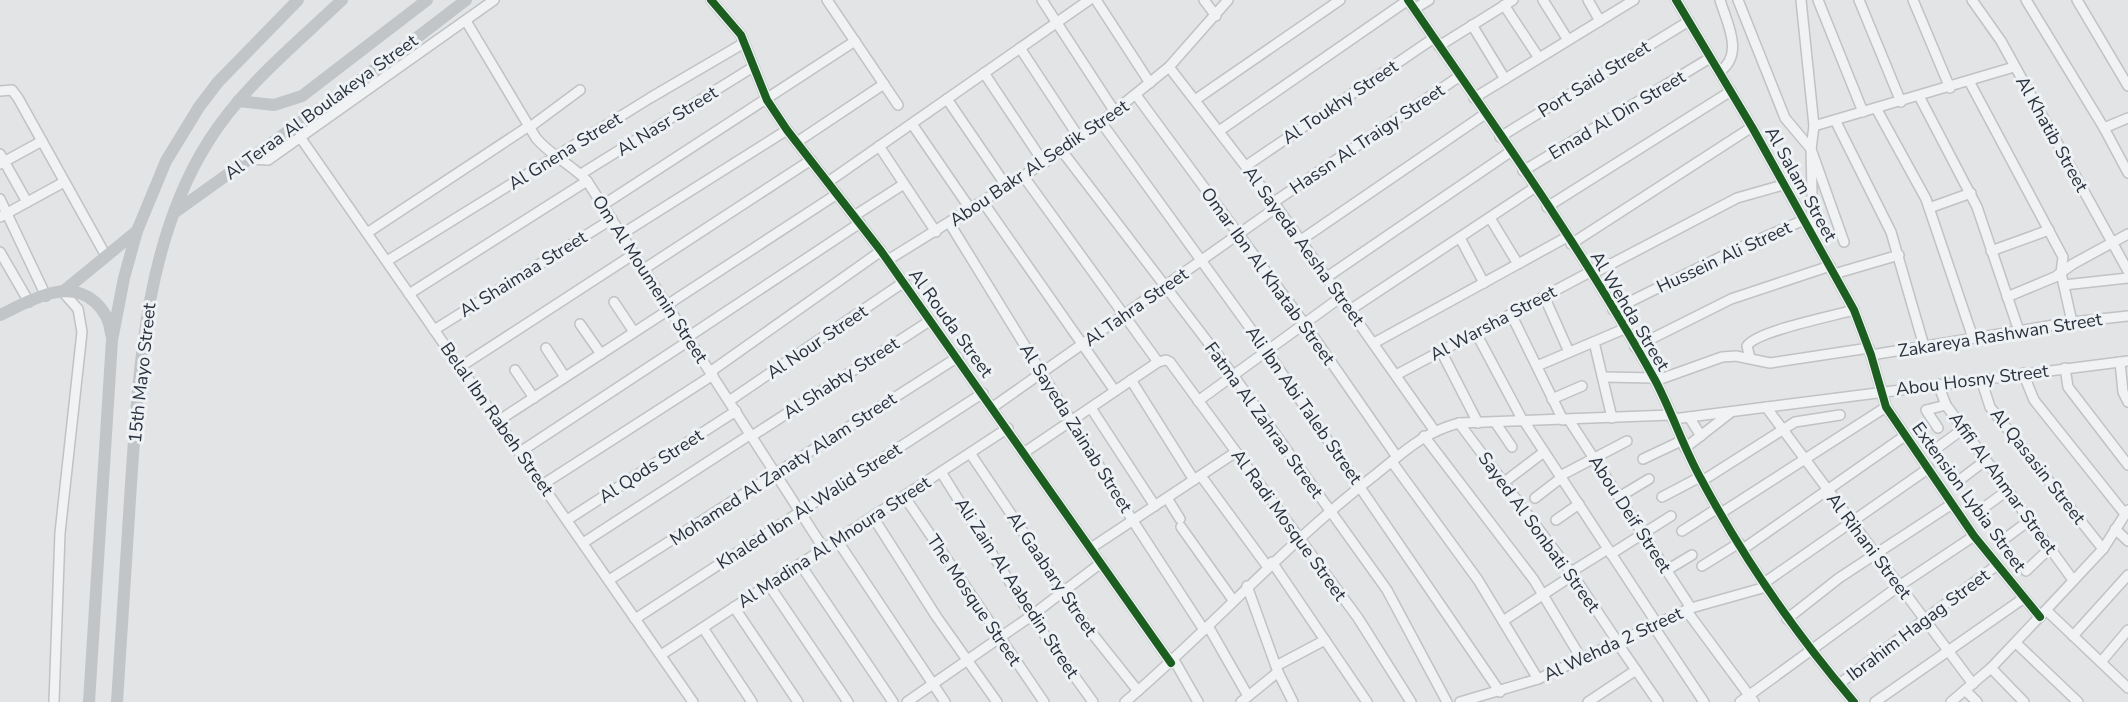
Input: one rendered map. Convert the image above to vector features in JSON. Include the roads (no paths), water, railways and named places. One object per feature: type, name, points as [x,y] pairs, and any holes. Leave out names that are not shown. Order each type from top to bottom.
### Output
[{"type":"main road","name":"15th Mayo Street","points":[[89,702],[112,340],[124,278],[137,231],[166,161],[199,107],[218,82],[298,0]]},
{"type":"main road","name":"15th Mayo Street","points":[[117,702],[140,357],[151,293],[175,212],[195,164],[238,101],[342,0]]},
{"type":"main road","name":"Al Teraa Al Boulakeya Street","points":[[238,101],[256,105],[273,105],[302,96],[427,0]]},
{"type":"main road","name":"Al Teraa Al Boulakeya Street","points":[[175,212],[466,0]]},
{"type":"main road","points":[[63,291],[137,231]]},
{"type":"main road","points":[[0,315],[29,302],[63,291],[83,293],[98,305],[108,321],[112,340]]},
{"type":"street","points":[[248,159],[268,160],[494,0]]},
{"type":"street","name":"Al Rouda Street","points":[[711,0],[736,27],[767,100],[787,130],[888,260],[958,357],[1172,661],[1198,702]]},
{"type":"street","points":[[827,0],[898,105]]},
{"type":"street","points":[[1042,0],[1115,112]]},
{"type":"street","points":[[828,182],[1089,0]]},
{"type":"street","points":[[1096,0],[1150,83]]},
{"type":"street","points":[[1204,0],[1216,16]]},
{"type":"street","name":"Abou Bakr Al Sedik Street","points":[[888,260],[950,224],[1080,139],[1169,67],[1228,0]]},
{"type":"street","points":[[1195,100],[1340,0]]},
{"type":"street","points":[[1219,131],[1408,0]]},
{"type":"street","name":"Al Wehda Street","points":[[1408,0],[1591,273],[1655,380],[1683,445],[1701,479],[1765,585],[1811,651],[1854,702]]},
{"type":"street","points":[[1414,9],[1429,0]]},
{"type":"street","points":[[1543,0],[1568,40]]},
{"type":"street","points":[[1588,0],[1600,21]]},
{"type":"street","points":[[1474,98],[1632,0]]},
{"type":"street","name":"Al Salam Street","points":[[1676,0],[1752,127],[1854,310],[1883,390]]},
{"type":"street","points":[[1719,72],[1732,58],[1734,46],[1720,0]]},
{"type":"street","points":[[1738,0],[1785,118],[1811,149],[1844,242]]},
{"type":"street","name":"Al Salam Street","points":[[1801,0],[1814,126],[1811,149],[1813,235]]},
{"type":"street","points":[[1818,0],[1863,112]]},
{"type":"street","points":[[1859,0],[1901,102]]},
{"type":"street","name":"Al Khatib Street","points":[[1972,0],[2001,41],[2128,271]]},
{"type":"street","points":[[2026,0],[2104,128],[2128,173]]},
{"type":"street","points":[[2077,0],[2128,86]]},
{"type":"street","points":[[1915,1],[1950,88]]},
{"type":"street","points":[[1508,3],[1539,58]]},
{"type":"street","name":"Al Toukhy Street","points":[[1246,166],[1436,42],[1472,25],[1508,3]]},
{"type":"street","name":"Om Al Moumenin Street","points":[[466,21],[545,148],[557,158],[571,165],[584,177],[603,205],[824,549]]},
{"type":"street","name":"Port Said Street","points":[[1500,137],[1689,21]]},
{"type":"street","points":[[1472,25],[1505,79]]},
{"type":"street","points":[[603,205],[855,41]]},
{"type":"street","name":"Al Gnena Street","points":[[387,261],[557,158],[650,98],[744,43]]},
{"type":"street","points":[[1020,48],[1080,139]]},
{"type":"street","name":"Emad Al Din Street","points":[[1523,171],[1710,58]]},
{"type":"street","name":"Al Sayeda Aesha Street","points":[[1169,67],[1276,204],[1434,430]]},
{"type":"street","points":[[1814,126],[1950,88],[2014,67]]},
{"type":"street","name":"Al Nasr Street","points":[[410,294],[584,177],[753,68]]},
{"type":"street","points":[[984,73],[1044,164]]},
{"type":"street","name":"Hassn Al Traigy Street","points":[[1276,204],[1460,76]]},
{"type":"street","points":[[1969,81],[2062,257],[2061,273],[2072,322]]},
{"type":"street","points":[[797,142],[884,84]]},
{"type":"street","points":[[0,91],[12,90],[18,98],[106,256]]},
{"type":"street","points":[[367,232],[530,126],[580,90]]},
{"type":"street","points":[[1547,207],[1731,91]]},
{"type":"street","name":"Omar Ibn Al Khatab Street","points":[[1136,95],[1304,323],[1478,580],[1538,679]]},
{"type":"street","points":[[1919,96],[1971,193],[2019,331]]},
{"type":"street","points":[[947,99],[1007,188]]},
{"type":"street","points":[[1876,108],[1911,169],[1929,208],[1973,338]]},
{"type":"street","points":[[1301,240],[1485,114]]},
{"type":"street","points":[[2104,128],[2128,118]]},
{"type":"street","points":[[1835,120],[1891,232],[1924,346]]},
{"type":"street","name":"Ali Ibn Abi Taleb Street","points":[[1101,122],[1266,350],[1500,692]]},
{"type":"street","points":[[912,124],[971,210]]},
{"type":"street","points":[[1374,343],[1518,264],[1569,240],[1752,127]]},
{"type":"street","points":[[621,234],[787,130]]},
{"type":"street","name":"Belal Ibn Rabeh Street","points":[[300,137],[693,702]]},
{"type":"street","points":[[27,202],[1,160],[42,141]]},
{"type":"street","points":[[879,146],[936,232]]},
{"type":"street","name":"Fatma Al Zahraa Street","points":[[1062,151],[1233,375],[1328,511],[1387,590],[1447,702]]},
{"type":"street","points":[[1327,277],[1510,152]]},
{"type":"street","points":[[644,269],[811,160]]},
{"type":"street","points":[[1024,177],[1158,362],[1025,452]]},
{"type":"street","points":[[4,215],[64,182]]},
{"type":"street","points":[[520,453],[689,339],[904,184]]},
{"type":"street","name":"Al Warsha Street","points":[[1396,375],[1544,296],[1737,198],[1783,185]]},
{"type":"street","points":[[1350,310],[1534,188]]},
{"type":"street","points":[[1929,208],[1971,193]]},
{"type":"street","points":[[498,421],[837,194]]},
{"type":"street","points":[[0,199],[4,215],[46,296]]},
{"type":"street","points":[[984,202],[1115,391]]},
{"type":"street","name":"Al Tahra Street","points":[[993,407],[1239,236],[1276,204]]},
{"type":"street","points":[[1490,218],[1518,264]]},
{"type":"street","name":"Al Shaimaa Street","points":[[434,330],[612,219]]},
{"type":"street","name":"Hussein Ali Street","points":[[1613,310],[1739,248],[1804,220]]},
{"type":"street","name":"Al Sayeda Zainab Street","points":[[950,224],[1133,521],[1206,628],[1244,699]]},
{"type":"street","points":[[1991,251],[2049,230]]},
{"type":"street","points":[[2007,297],[2061,273],[2128,234]]},
{"type":"street","points":[[1460,238],[1484,283]]},
{"type":"street","points":[[542,485],[711,373],[881,251]]},
{"type":"street","points":[[0,252],[4,270],[29,302]]},
{"type":"street","points":[[460,367],[634,254]]},
{"type":"street","points":[[1635,347],[1731,299],[1832,270],[1899,255]]},
{"type":"street","points":[[2064,285],[2128,278]]},
{"type":"street","name":"Al Nour Street","points":[[729,401],[904,282]]},
{"type":"street","points":[[54,702],[61,523],[82,332],[78,309],[63,291]]},
{"type":"street","points":[[1544,296],[1569,352]]},
{"type":"street","points":[[1198,401],[1341,297]]},
{"type":"street","points":[[614,302],[634,332]]},
{"type":"street","points":[[1750,358],[1746,346],[1753,339],[1854,310]]},
{"type":"street","name":"Abou Deif Street","points":[[1511,314],[1552,399],[1594,458],[1667,570],[1688,609],[1751,699]]},
{"type":"street","name":"Zakareya Rashwan Street","points":[[1655,380],[1722,357],[1750,358],[1770,363],[1924,346],[2072,322],[2128,316]]},
{"type":"street","name":"Al Shabty Street","points":[[583,543],[931,320]]},
{"type":"street","points":[[580,324],[601,354]]},
{"type":"street","points":[[1537,366],[1624,329]]},
{"type":"street","points":[[1476,333],[1524,421],[1704,702]]},
{"type":"street","points":[[1594,342],[1612,418]]},
{"type":"street","points":[[546,348],[565,377]]},
{"type":"street","points":[[1441,351],[1478,423]]},
{"type":"street","name":"Mohamed Al Zanaty Alam Street","points":[[609,580],[958,357]]},
{"type":"street","name":"Al Radi Mosque Street","points":[[1158,362],[1166,360],[1170,362],[1358,618],[1411,702]]},
{"type":"street","points":[[2124,361],[2123,392],[2128,402]]},
{"type":"street","name":"Abou Hosny Street","points":[[1125,702],[1172,661],[1247,586],[1328,511],[1434,430],[1459,423],[1689,417],[1883,390],[2124,361]]},
{"type":"street","points":[[2065,368],[2068,387],[2128,465]]},
{"type":"street","points":[[515,370],[534,398]]},
{"type":"street","points":[[1951,702],[2016,643],[2103,549],[2126,512],[2034,400],[2023,373]]},
{"type":"street","points":[[1602,377],[1655,380]]},
{"type":"street","name":"Al Qasasin Street","points":[[1981,379],[1990,407],[2103,549]]},
{"type":"street","points":[[1131,380],[1198,478],[1270,564],[1367,702]]},
{"type":"street","name":"Afifi Al Ahmar Street","points":[[1938,384],[1946,405],[2073,579]]},
{"type":"street","points":[[1552,399],[1582,386]]},
{"type":"street","name":"Extension Lybia Street","points":[[1883,390],[1886,407],[1997,566],[2024,598],[2073,636],[2127,686]]},
{"type":"street","name":"Khaled Ibn Al Walid Street","points":[[635,618],[983,393]]},
{"type":"street","points":[[1938,428],[1926,410],[1946,405]]},
{"type":"street","name":"Al Rihani Street","points":[[1766,406],[1948,651],[1977,702]]},
{"type":"street","points":[[1682,531],[1805,460],[1886,407]]},
{"type":"street","points":[[1090,408],[1155,506]]},
{"type":"street","name":"Al Qods Street","points":[[567,520],[736,411]]},
{"type":"street","points":[[1643,459],[1701,436],[1732,411]]},
{"type":"street","points":[[1662,497],[1701,479],[1782,430],[1807,419],[1840,416]]},
{"type":"street","points":[[1689,417],[1701,436]]},
{"type":"street","points":[[1496,422],[1512,447]]},
{"type":"street","name":"Sayed Al Sonbati Street","points":[[1459,423],[1572,574],[1658,702]]},
{"type":"street","name":"Al Madina Al Mnoura Street","points":[[661,655],[1008,428]]},
{"type":"street","points":[[1937,448],[1963,429]]},
{"type":"street","points":[[1702,566],[1741,546],[1828,490],[1906,435]]},
{"type":"street","points":[[1424,436],[1543,595],[1581,658]]},
{"type":"street","points":[[1535,498],[1560,477],[1627,441]]},
{"type":"street","points":[[1503,483],[1544,452]]},
{"type":"street","name":"Al Gaabary Street","points":[[970,453],[1087,627],[1143,702]]},
{"type":"street","points":[[1091,548],[1236,453]]},
{"type":"street","points":[[1960,479],[1986,460]]},
{"type":"street","name":"Al Wehda 2 Street","points":[[1460,702],[1476,700],[1538,679],[1654,623],[1688,609],[1765,585],[1929,468]]},
{"type":"street","name":"Ali Zain Al Aabedin Street","points":[[941,472],[1031,616],[1094,702]]},
{"type":"street","points":[[1619,497],[1648,478]]},
{"type":"street","points":[[1982,509],[2008,490]]},
{"type":"street","name":"The Mosque Street","points":[[904,496],[999,639],[1044,702]]},
{"type":"street","points":[[1167,498],[1181,523],[1233,600]]},
{"type":"street","points":[[1556,520],[1579,504]]},
{"type":"street","points":[[1787,619],[1839,578],[1952,504]]},
{"type":"street","points":[[1503,621],[1572,574],[1671,516]]},
{"type":"street","points":[[873,517],[967,661],[997,702]]},
{"type":"street","points":[[2003,540],[2030,520]]},
{"type":"street","points":[[2115,529],[2128,541]]},
{"type":"street","points":[[1740,702],[1751,699],[1899,586],[1974,536]]},
{"type":"street","points":[[837,540],[945,702]]},
{"type":"street","points":[[2026,571],[2050,548]]},
{"type":"street","points":[[1667,570],[1692,555]]},
{"type":"street","points":[[906,702],[999,639],[1101,563]]},
{"type":"street","points":[[800,564],[893,702]]},
{"type":"street","name":"Ibrahim Hagag Street","points":[[1839,684],[1997,566]]},
{"type":"street","points":[[2073,636],[2128,575]]},
{"type":"street","points":[[769,585],[848,702]]},
{"type":"street","points":[[1247,586],[1277,669],[1293,702]]},
{"type":"street","points":[[1875,702],[2024,598]]},
{"type":"street","points":[[734,607],[798,702]]},
{"type":"street","points":[[703,628],[753,702]]},
{"type":"street","points":[[2100,662],[2128,630]]},
{"type":"street","points":[[1244,699],[1277,669],[1325,640]]},
{"type":"street","points":[[2016,643],[2078,702]]},
{"type":"street","points":[[1991,668],[2024,702]]},
{"type":"street","points":[[1588,702],[1636,670]]}]
